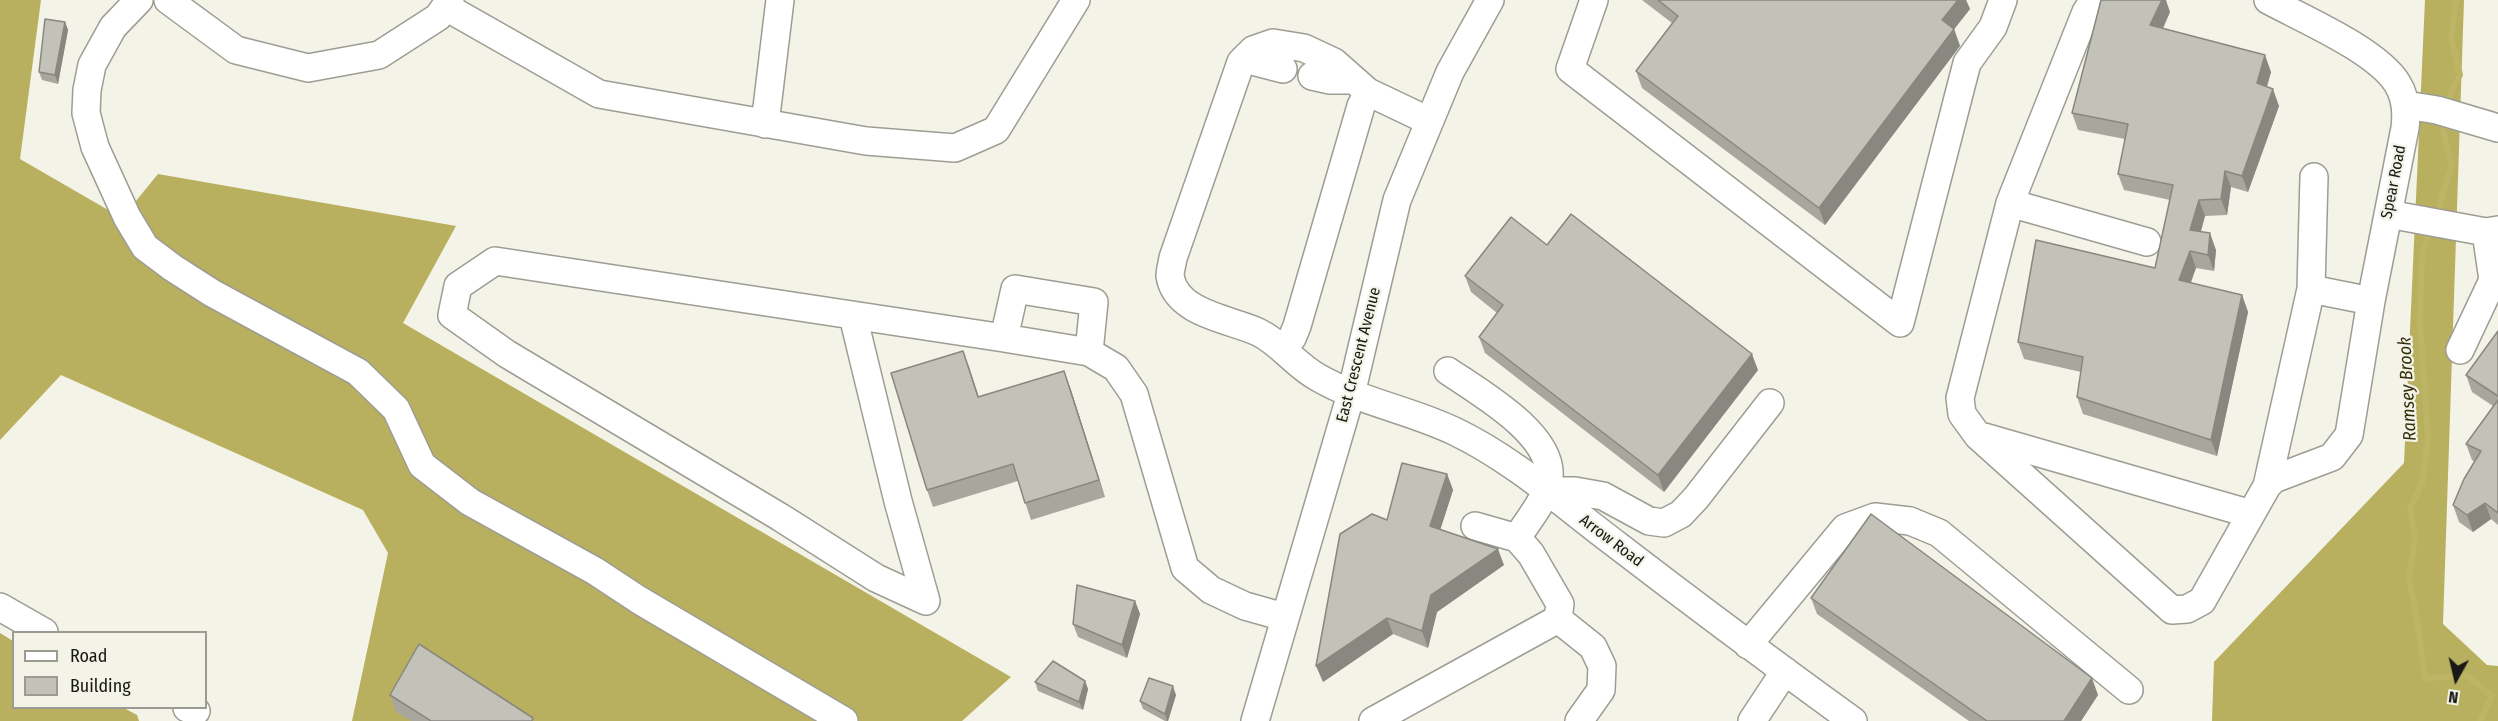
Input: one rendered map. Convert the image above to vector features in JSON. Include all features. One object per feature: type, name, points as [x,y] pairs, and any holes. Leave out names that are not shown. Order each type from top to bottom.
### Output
[{"type":"street","points":[[139,0],[113,27],[92,65],[87,90],[86,113],[95,147],[127,217],[145,246],[173,268],[212,293],[358,372],[396,409],[422,465],[470,502],[595,571],[639,600],[844,721]]},
{"type":"street","points":[[168,0],[236,50],[308,68],[379,55],[438,17],[448,3],[598,94],[866,141],[955,148],[996,130],[1076,0]]},
{"type":"street","points":[[765,124],[780,0]]},
{"type":"street","name":"East Crescent Avenue","points":[[1255,721],[1351,394],[1397,200],[1450,72],[1490,0]]},
{"type":"street","points":[[1594,0],[1569,69],[1900,323],[1967,63],[1994,27],[2003,0]]},
{"type":"street","points":[[2094,0],[2086,12],[2010,203],[1960,398],[1962,414],[1978,436],[2172,610],[2187,609],[2202,601],[2267,486],[2311,289],[2314,177]]},
{"type":"street","points":[[2268,0],[2342,40],[2379,64],[2398,84],[2406,105],[2437,110],[2498,128]]},
{"type":"street","points":[[1244,59],[1253,50],[1273,43],[1304,48],[1334,62],[1361,86],[1429,121]]},
{"type":"street","points":[[1244,59],[1283,69]]},
{"type":"street","name":"Arrow Road","points":[[1244,59],[1241,62],[1173,258],[1170,276],[1181,298],[1198,310],[1259,332],[1282,348],[1299,365],[1351,394],[1454,431],[1506,461],[1748,645],[1853,721]]},
{"type":"street","points":[[1312,76],[1361,86]]},
{"type":"street","points":[[1282,348],[1292,338],[1297,326],[1361,106],[1361,86]]},
{"type":"street","name":"Spear Road","points":[[2267,486],[2274,479],[2332,457],[2349,435],[2371,301],[2401,216],[2406,105]]},
{"type":"street","points":[[2010,203],[2147,242]]},
{"type":"street","points":[[2401,216],[2492,231],[2493,280],[2460,350]]},
{"type":"street","points":[[853,316],[895,490],[926,601],[876,578],[780,517],[507,354],[452,315],[458,286],[495,261],[1089,352],[1116,368],[1134,394],[1185,568],[1211,590],[1245,606],[1284,617]]},
{"type":"street","points":[[1004,338],[1014,289],[1094,302],[1089,352]]},
{"type":"street","points":[[2311,289],[2371,301]]},
{"type":"street","points":[[1448,372],[1487,397],[1536,438],[1547,458],[1550,477],[1546,491],[1518,538]]},
{"type":"street","points":[[1546,491],[1575,491],[1603,496],[1649,521],[1664,523],[1681,514],[1696,498],[1770,403]]},
{"type":"street","points":[[1978,436],[2251,514]]},
{"type":"street","points":[[1748,645],[1845,528],[1875,517],[1910,521],[1939,533],[2129,690]]},
{"type":"street","points":[[1475,525],[1518,538],[1531,554],[1560,604],[1558,618]]},
{"type":"street","points":[[0,607],[41,631]]},
{"type":"street","points":[[1373,721],[1558,618]]},
{"type":"street","points":[[1558,618],[1593,647],[1602,666],[1601,690],[1579,721]]},
{"type":"street","points":[[1752,721],[1785,671]]},
{"type":"shaded area","points":[[0,0],[41,0],[20,159],[122,218],[158,174],[456,226],[403,323],[1011,677],[962,721],[352,721],[388,553],[363,510],[61,375],[0,440]]},
{"type":"shaded area","points":[[2425,0],[2464,0],[2443,624],[2487,665],[2498,666],[2498,721],[2212,721],[2214,662],[2404,463]]},
{"type":"shaded area","points":[[0,633],[12,640],[12,709],[126,709],[137,715],[139,721],[0,721]]},
{"type":"building","points":[[1658,0],[1958,0],[1942,20],[1954,29],[1819,208],[1636,71],[1678,16]]},
{"type":"building","points":[[2101,0],[2162,0],[2150,25],[2265,55],[2257,83],[2273,89],[2242,176],[2225,171],[2221,199],[2199,200],[2190,230],[2210,233],[2208,255],[2190,251],[2179,280],[2242,295],[2211,440],[2077,397],[2083,357],[2018,342],[2036,240],[2155,268],[2173,185],[2118,174],[2128,124],[2072,113]]},
{"type":"building","points":[[45,19],[65,22],[55,75],[39,72]]},
{"type":"building","points":[[1571,214],[1752,354],[1658,475],[1479,337],[1503,305],[1465,276],[1511,217],[1547,245]]},
{"type":"building","points":[[2498,331],[2498,396],[2466,375]]},
{"type":"building","points":[[963,351],[978,397],[1064,371],[1099,480],[1025,503],[1013,464],[927,490],[891,373]]},
{"type":"building","points":[[2498,400],[2498,513],[2485,503],[2467,515],[2453,505],[2464,479],[2481,451],[2466,444]]},
{"type":"building","points":[[1402,463],[1447,474],[1430,526],[1498,549],[1431,595],[1422,631],[1387,618],[1316,666],[1340,534],[1372,514],[1387,520]]},
{"type":"building","points":[[1871,514],[2092,678],[2064,721],[1987,721],[1811,598]]},
{"type":"building","points":[[1077,585],[1135,601],[1122,645],[1073,624]]},
{"type":"building","points":[[419,644],[533,718],[532,721],[431,721],[390,695]]},
{"type":"building","points":[[1053,661],[1085,681],[1079,702],[1035,682]]},
{"type":"building","points":[[1149,678],[1173,686],[1165,714],[1140,701]]},
{"type":"waterway","name":"Ramsey Brook","points":[[2448,107],[2452,89],[2460,75],[2451,38],[2456,0]]},
{"type":"waterway","name":"Ramsey Brook","points":[[2436,216],[2452,166],[2443,131],[2446,120]]},
{"type":"waterway","name":"Ramsey Brook","points":[[2431,229],[2422,253],[2420,320],[2428,440],[2422,483],[2410,508],[2415,538],[2409,579],[2425,678],[2468,676],[2492,696],[2480,721]]}]
